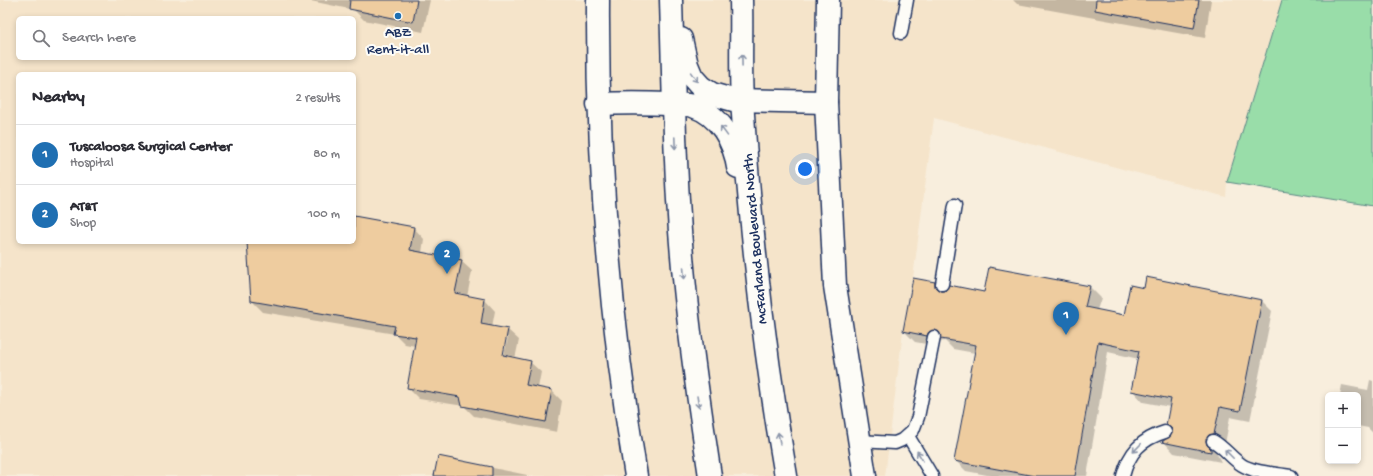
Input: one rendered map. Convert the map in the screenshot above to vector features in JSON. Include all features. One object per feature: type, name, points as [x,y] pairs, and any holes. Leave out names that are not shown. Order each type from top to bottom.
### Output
[{"type":"main road","points":[[598,0],[598,104],[602,176],[617,354],[636,476]]},
{"type":"main road","points":[[672,0],[687,65],[692,77],[701,87],[712,94],[724,98],[826,102]]},
{"type":"main road","points":[[672,0],[678,200],[686,296],[697,391],[710,476]]},
{"type":"main road","name":"McFarland Boulevard North","points":[[741,0],[742,99],[752,221],[763,335],[786,476]]},
{"type":"main road","points":[[828,0],[826,102],[835,286],[865,476]]},
{"type":"main road","points":[[598,104],[674,104],[692,106],[713,118],[723,128],[736,154],[738,168],[752,221]]},
{"type":"lane","points":[[900,33],[907,0]]},
{"type":"lane","points":[[942,284],[956,205]]},
{"type":"lane","points":[[859,441],[887,444],[902,440],[908,436],[916,423],[934,337]]},
{"type":"lane","points":[[1123,476],[1126,464],[1137,447],[1154,435],[1165,432]]},
{"type":"lane","points":[[908,436],[932,476]]},
{"type":"lane","points":[[1213,441],[1248,468],[1291,476]]},
{"type":"shaded area","points":[[0,0],[1282,0],[1227,182],[1226,197],[934,118],[913,278],[903,331],[885,476],[0,476]]},
{"type":"green space","points":[[1282,0],[1373,0],[1373,206],[1227,182]]},
{"type":"building","name":"ABZ Rent-it-all","points":[[350,0],[417,0],[413,22],[349,9]]},
{"type":"building","points":[[1096,0],[1199,0],[1194,28],[1095,10]]},
{"type":"building","points":[[356,216],[414,227],[410,250],[462,260],[455,293],[485,299],[481,324],[508,329],[503,355],[531,361],[526,385],[552,390],[546,422],[462,406],[460,397],[407,388],[416,337],[393,334],[395,326],[251,301],[247,244],[356,244]]},
{"type":"building","points":[[989,267],[1090,286],[1085,307],[1124,315],[1130,285],[1144,288],[1146,277],[1262,300],[1240,411],[1220,407],[1214,434],[1209,435],[1206,440],[1211,452],[1162,442],[1172,434],[1172,429],[1166,425],[1171,399],[1131,391],[1139,351],[1098,342],[1075,476],[1035,476],[954,461],[976,345],[941,339],[939,332],[935,330],[929,332],[927,336],[903,331],[913,278],[935,282],[935,287],[940,291],[945,291],[949,285],[984,292]]},
{"type":"building","points":[[438,456],[492,467],[492,476],[434,476]]},
{"type":"place","name":"ABZ Rent-it-all","points":[[398,16]]},
{"type":"place","name":"AT&T","points":[[447,274]]},
{"type":"place","name":"Tuscaloosa Surgical Center","points":[[1066,335]]}]
